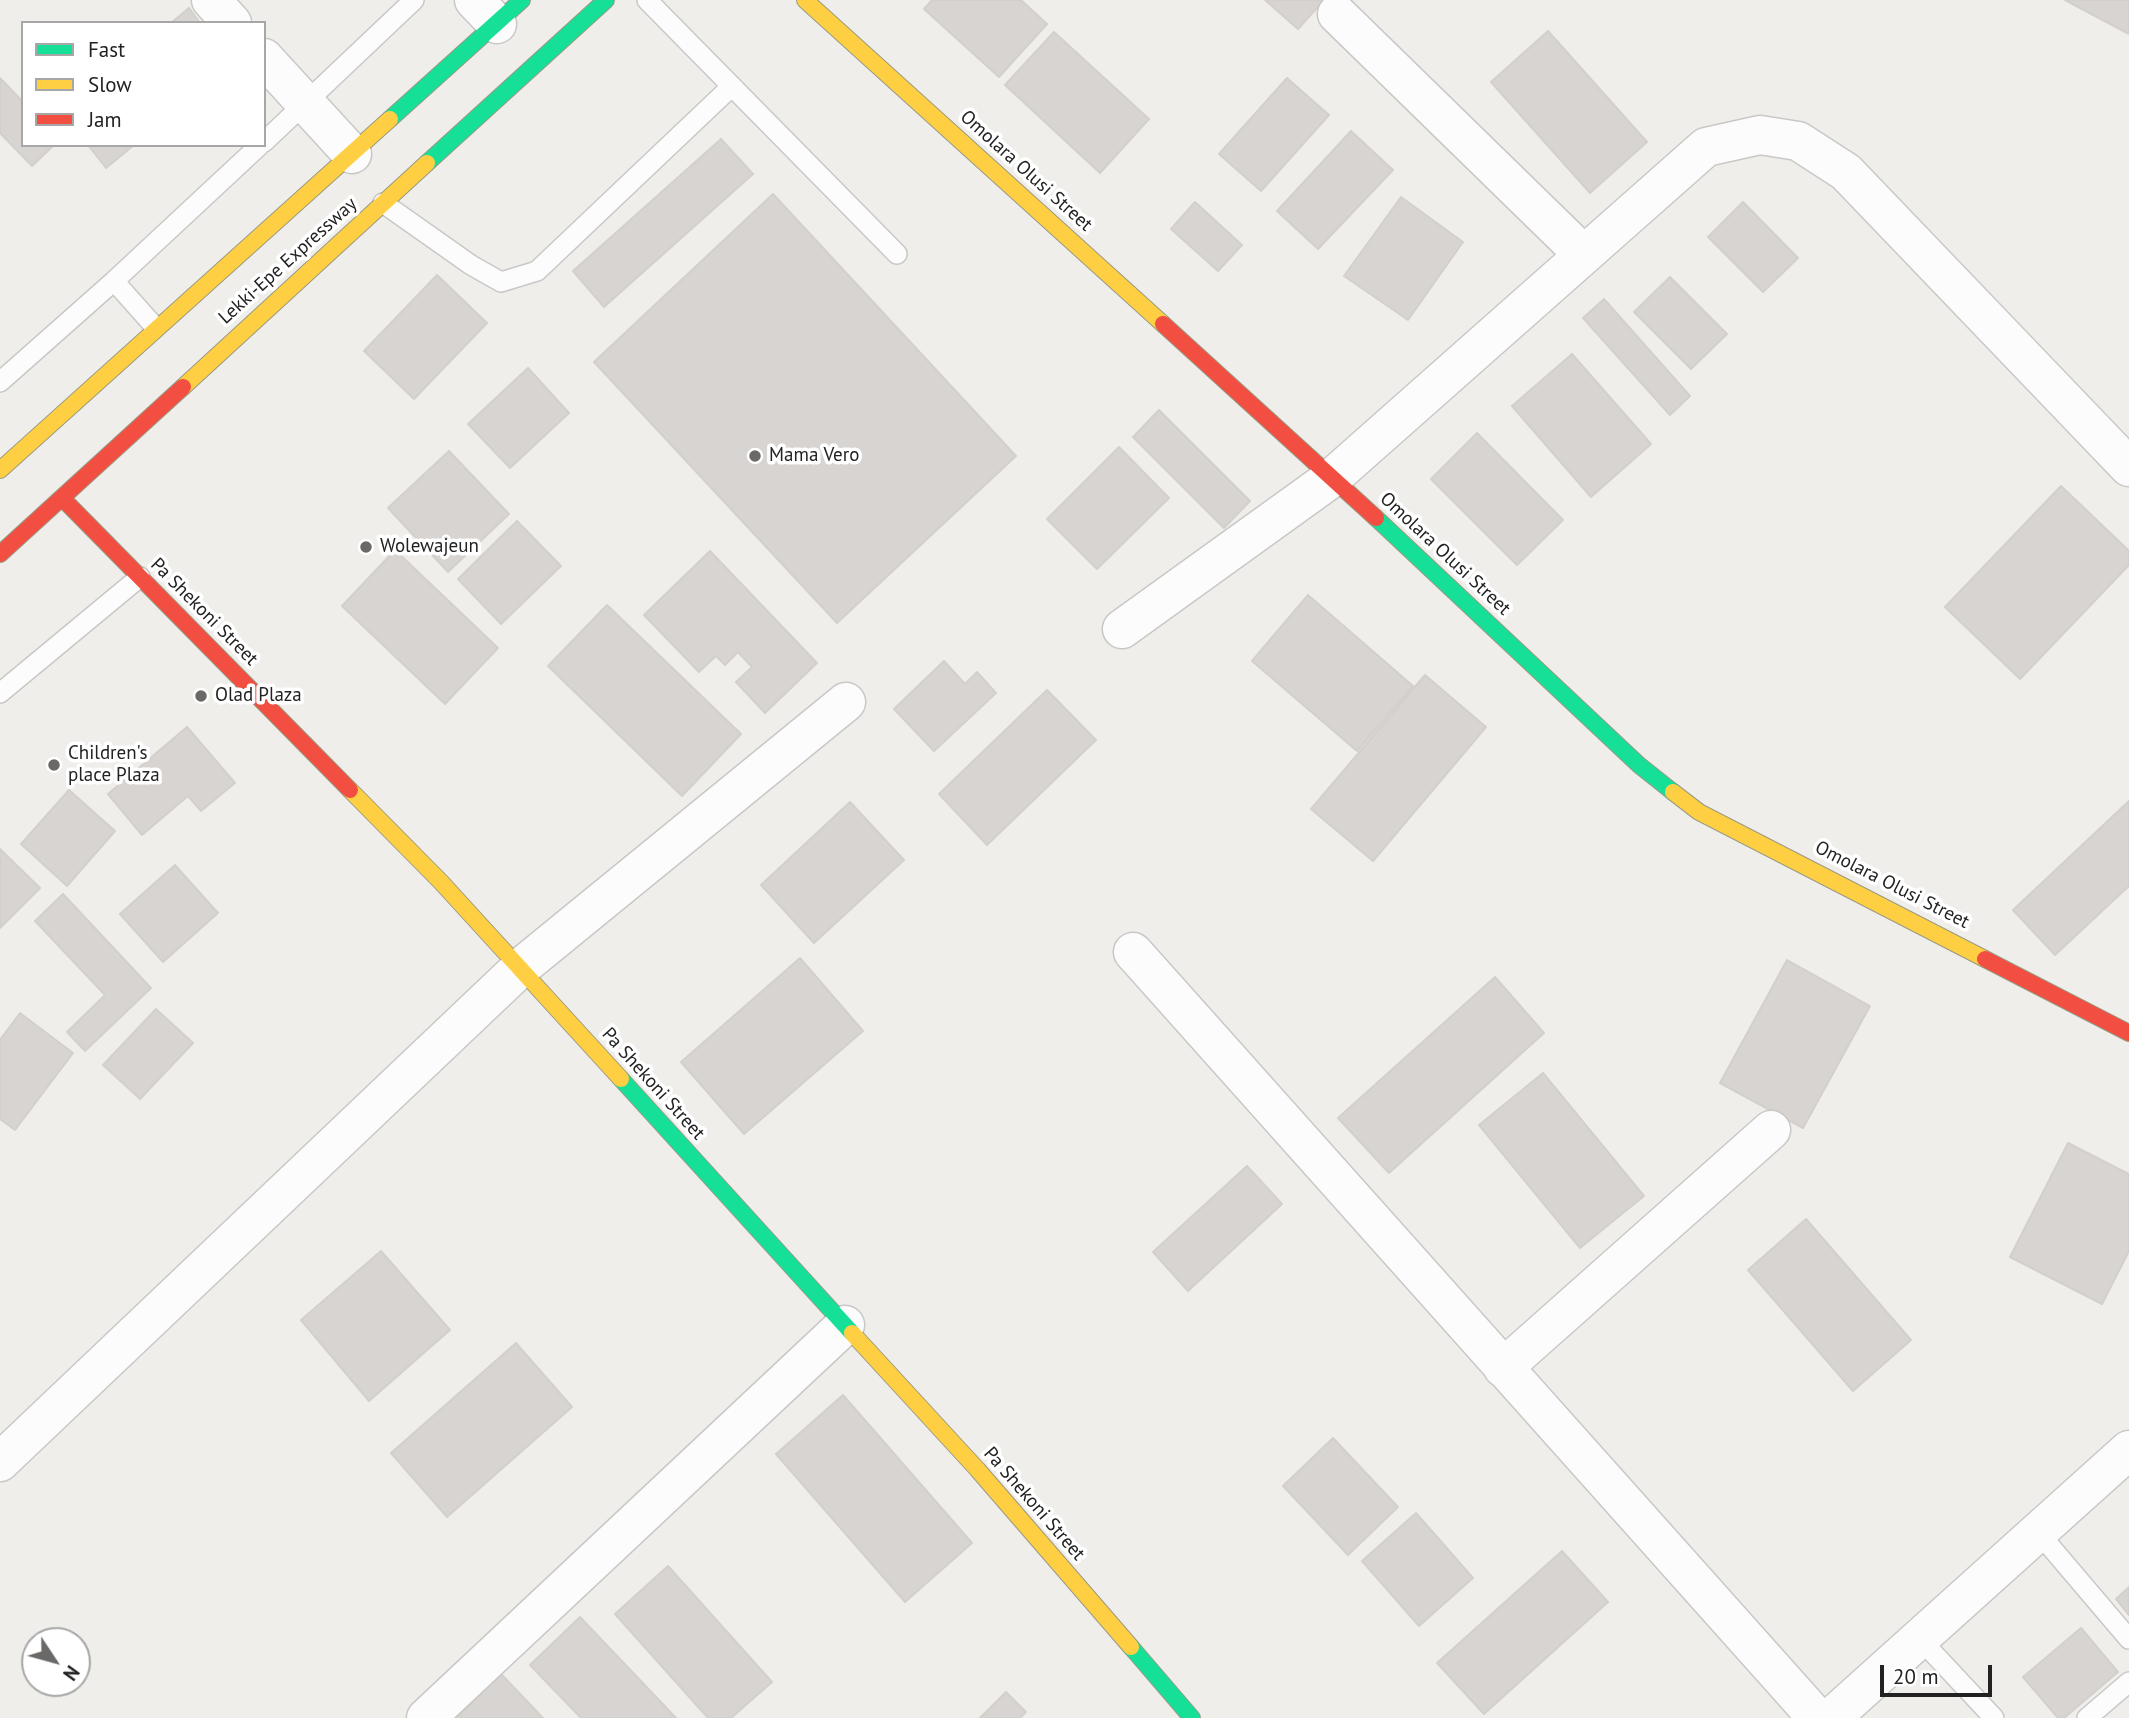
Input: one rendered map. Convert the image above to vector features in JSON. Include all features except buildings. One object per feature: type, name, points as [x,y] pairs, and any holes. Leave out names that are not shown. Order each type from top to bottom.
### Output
[{"type":"main road","name":"Lekki-Epe Expressway","points":[[0,554],[606,0]]},
{"type":"main road","name":"Omolara Olusi Street","points":[[806,0],[1333,477],[1639,765],[1699,812],[2129,1033]]},
{"type":"main road","name":"Lekki-Epe Expressway","points":[[0,470],[155,327],[352,154],[498,8]]},
{"type":"main road","name":"Pa Shekoni Street","points":[[62,498],[441,883],[977,1469],[1192,1718]]},
{"type":"street","points":[[211,0],[230,21]]},
{"type":"street","points":[[1337,14],[1584,255]]},
{"type":"street","points":[[266,60],[352,154]]},
{"type":"street","points":[[1122,629],[1333,477],[1706,146],[1760,135],[1798,141],[1846,172],[2129,467]]},
{"type":"street","points":[[0,1462],[519,969],[846,702]]},
{"type":"street","points":[[1133,952],[1817,1718]]},
{"type":"street","points":[[1503,1367],[1770,1130]]},
{"type":"street","points":[[426,1718],[845,1325]]},
{"type":"street","points":[[1830,1718],[2129,1450]]},
{"type":"lane","points":[[266,140],[414,0]]},
{"type":"lane","points":[[648,0],[897,254]]},
{"type":"lane","points":[[383,203],[471,265],[501,282],[537,271],[732,86]]},
{"type":"lane","points":[[0,382],[259,147]]},
{"type":"lane","points":[[114,281],[155,327]]},
{"type":"lane","points":[[0,693],[140,577]]},
{"type":"lane","points":[[2038,1532],[2129,1639]]},
{"type":"lane","points":[[1920,1639],[1994,1718]]},
{"type":"lane","points":[[2087,1718],[2129,1682]]},
{"type":"traffic: fast","points":[[390,119],[522,0]]},
{"type":"traffic: fast","points":[[427,163],[606,0]]},
{"type":"traffic: fast","points":[[1376,518],[1639,765],[1673,792]]},
{"type":"traffic: fast","points":[[621,1079],[852,1333]]},
{"type":"traffic: fast","points":[[1131,1647],[1192,1718]]},
{"type":"traffic: slow","points":[[805,0],[1163,324]]},
{"type":"traffic: slow","points":[[0,470],[390,119]]},
{"type":"traffic: slow","points":[[183,387],[427,163]]},
{"type":"traffic: slow","points":[[350,790],[441,882],[621,1079]]},
{"type":"traffic: slow","points":[[1673,792],[1699,812],[1985,959]]},
{"type":"traffic: slow","points":[[852,1333],[977,1469],[1131,1647]]},
{"type":"traffic: jam","points":[[1163,324],[1376,518]]},
{"type":"traffic: jam","points":[[0,554],[183,387]]},
{"type":"traffic: jam","points":[[62,498],[350,790]]},
{"type":"traffic: jam","points":[[1985,959],[2129,1033]]},
{"type":"place","name":"Mama Vero","points":[[755,456]]},
{"type":"place","name":"Wolewajeun","points":[[366,547]]},
{"type":"place","name":"Olad Plaza","points":[[201,696]]},
{"type":"place","name":"Children's place Plaza","points":[[54,765]]}]
